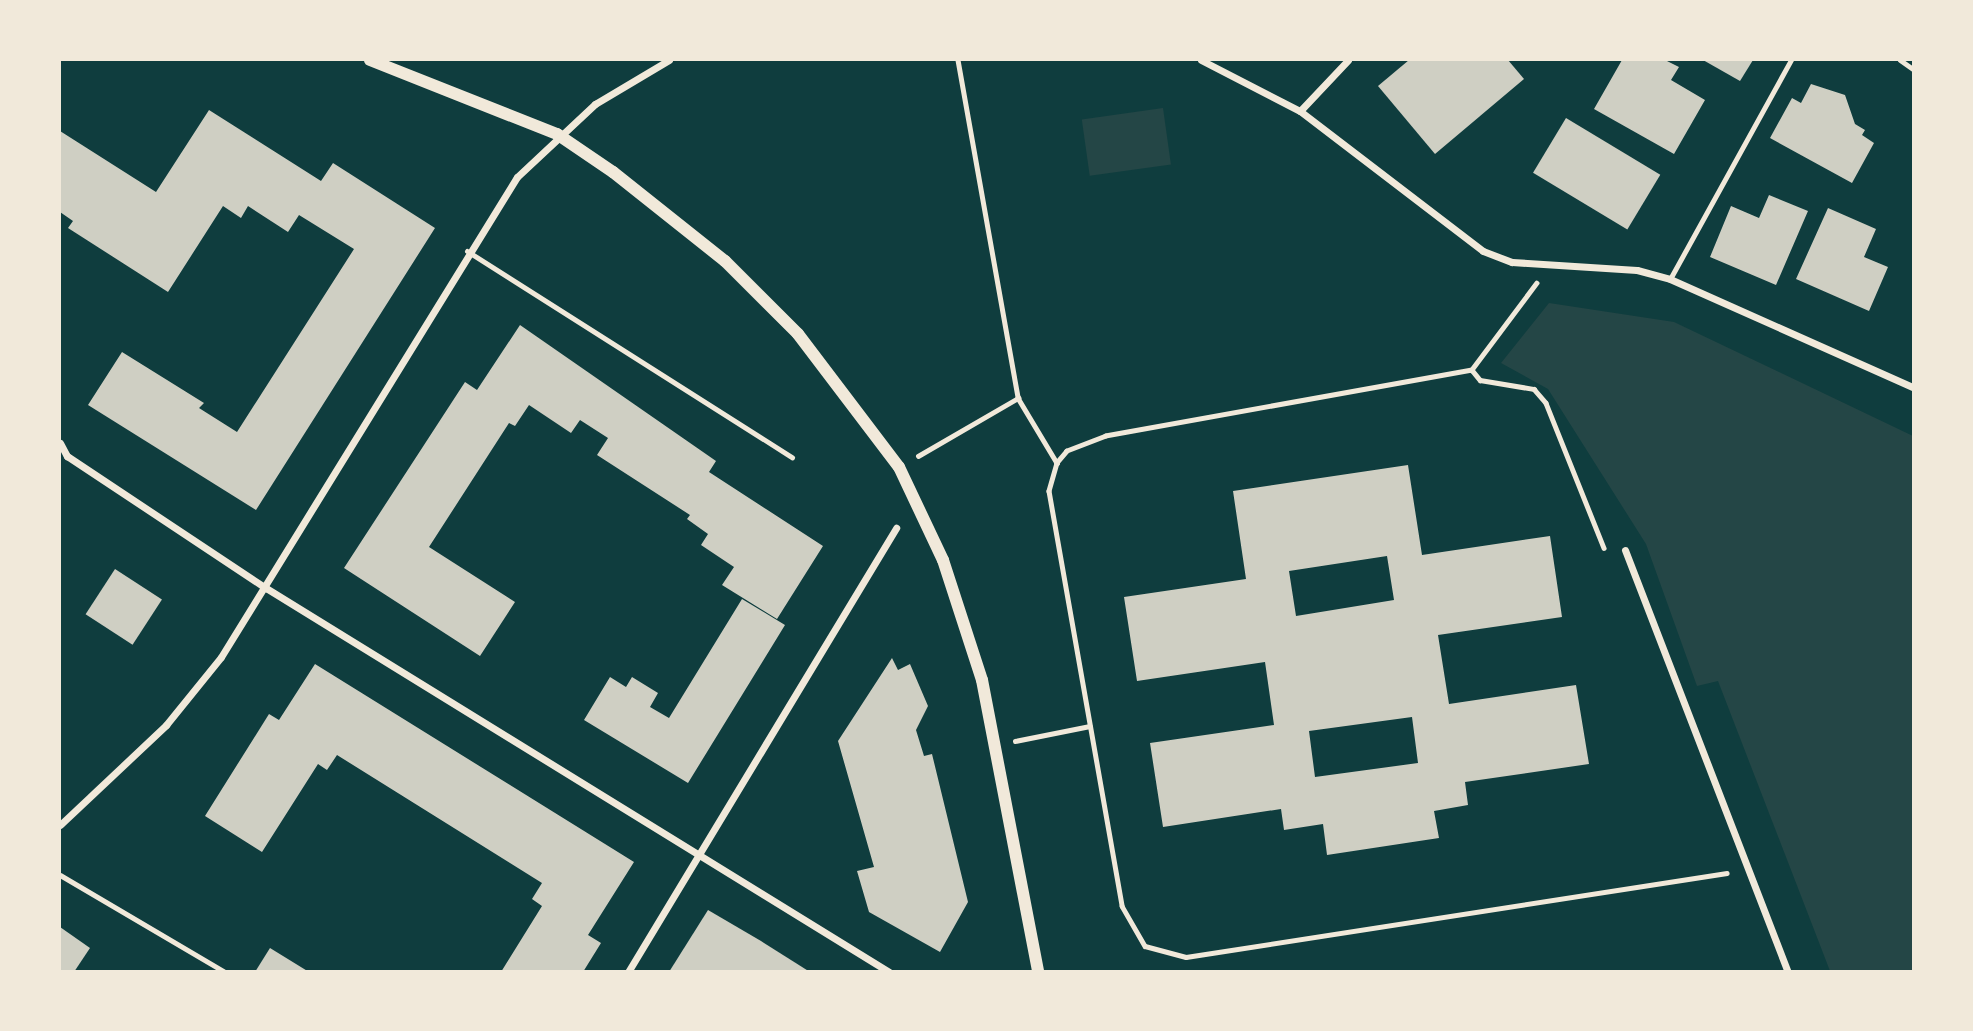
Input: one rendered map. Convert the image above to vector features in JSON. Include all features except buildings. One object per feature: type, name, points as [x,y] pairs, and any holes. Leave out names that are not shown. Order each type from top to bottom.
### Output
[{"type":"street","points":[[370,60],[557,134],[725,261],[798,334],[899,467],[943,560],[998,744],[1038,971]]},
{"type":"street","points":[[60,825],[166,725],[266,588],[467,251],[517,177],[557,134],[669,60]]},
{"type":"street","points":[[1201,60],[1300,111],[1483,251],[1512,262],[1637,270],[1670,279],[1913,387]]},
{"type":"street","points":[[1300,111],[1348,60]]},
{"type":"street","points":[[60,443],[67,456],[266,588],[702,852],[889,971]]},
{"type":"street","points":[[628,971],[896,528]]},
{"type":"street","points":[[1625,550],[1788,971]]},
{"type":"lane","points":[[1670,279],[1791,60]]},
{"type":"lane","points":[[1900,60],[1913,69]]},
{"type":"lane","points":[[467,251],[792,457]]},
{"type":"lane","points":[[60,875],[225,971]]},
{"type":"path","points":[[958,60],[1018,398],[1057,463]]},
{"type":"path","points":[[1549,265],[1472,370],[1106,436],[1074,447],[1057,463],[1049,491],[1122,906],[1145,946],[1163,955],[1213,954],[1730,872]]},
{"type":"path","points":[[930,449],[1018,398]]},
{"type":"path","points":[[998,744],[1090,726]]},
{"type":"shaded area","points":[[1163,108],[1171,164],[1090,176],[1082,119]]},
{"type":"shaded area","points":[[1549,303],[1674,322],[1913,436],[1913,971],[1830,971],[1718,681],[1697,686],[1646,544],[1548,389],[1501,363]]}]
